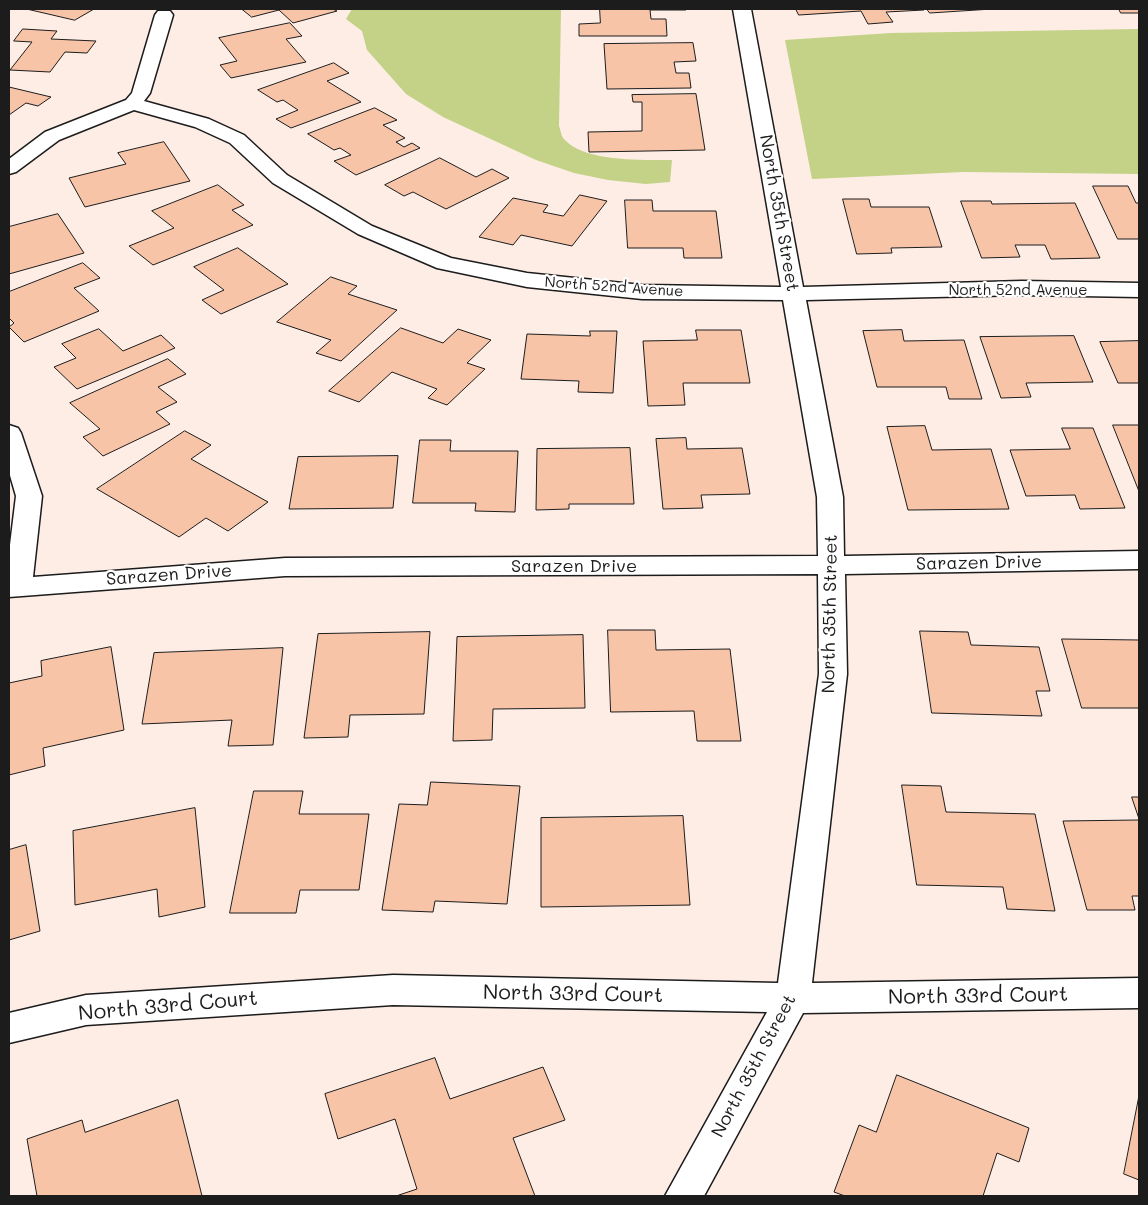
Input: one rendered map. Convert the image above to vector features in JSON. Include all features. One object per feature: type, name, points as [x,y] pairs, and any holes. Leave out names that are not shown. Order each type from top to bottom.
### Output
[{"type":"street","name":"North 35th Street","points":[[684,1196],[793,998],[833,674],[833,565],[830,497],[742,9]]},
{"type":"street","points":[[9,168],[52,136],[132,104],[141,94],[164,16]]},
{"type":"street","name":"North 52nd Avenue","points":[[132,104],[202,123],[237,139],[280,179],[365,230],[445,263],[527,280],[642,292],[793,294],[1022,288],[1139,290]]},
{"type":"street","points":[[9,433],[29,496],[13,587]]},
{"type":"street","name":"Sarazen Drive","points":[[13,587],[285,567],[833,565],[1139,560]]},
{"type":"street","name":"North 33rd Court","points":[[9,1028],[86,1010],[393,990],[793,998],[1139,993]]},
{"type":"green space","points":[[352,9],[561,9],[559,126],[563,137],[574,147],[600,156],[672,160],[670,182],[646,184],[608,180],[574,173],[536,160],[443,117],[406,94],[367,50],[362,31],[346,19]]},
{"type":"green space","points":[[1139,29],[1139,174],[963,172],[812,179],[785,40],[891,33]]},
{"type":"building","points":[[27,9],[94,9],[75,20]]},
{"type":"building","points":[[242,9],[333,9],[337,11],[293,23],[279,10],[252,17]]},
{"type":"building","points":[[600,9],[686,10],[650,10],[651,19],[666,19],[667,36],[579,36],[579,24],[600,23]]},
{"type":"building","points":[[796,9],[924,10],[886,12],[893,22],[868,24],[861,11],[799,15]]},
{"type":"building","points":[[927,9],[992,9],[930,13]]},
{"type":"building","points":[[1119,9],[1139,9],[1139,13],[1121,13]]},
{"type":"building","points":[[290,23],[302,36],[286,39],[306,62],[231,78],[220,65],[237,61],[219,38]]},
{"type":"building","points":[[23,29],[57,31],[51,39],[96,41],[87,53],[65,52],[50,72],[10,70],[32,42],[14,41]]},
{"type":"building","points":[[693,43],[696,61],[674,62],[676,73],[689,73],[691,88],[607,89],[604,44]]},
{"type":"building","points":[[334,63],[349,73],[327,81],[361,102],[291,128],[276,119],[298,110],[283,100],[277,102],[258,90]]},
{"type":"building","points":[[9,87],[51,97],[38,106],[26,103],[9,115]]},
{"type":"building","points":[[696,94],[705,150],[589,152],[588,132],[642,131],[642,102],[633,102],[632,95]]},
{"type":"building","points":[[375,108],[397,120],[383,125],[405,138],[396,142],[404,147],[412,143],[420,148],[356,175],[334,161],[351,155],[340,148],[334,150],[308,134]]},
{"type":"building","points":[[164,142],[190,181],[85,207],[69,178],[126,164],[118,153]]},
{"type":"building","points":[[440,158],[476,177],[492,169],[509,178],[446,209],[413,192],[404,196],[385,185]]},
{"type":"building","points":[[218,185],[244,205],[232,210],[253,225],[153,265],[129,246],[174,228],[152,211]]},
{"type":"building","points":[[1093,186],[1128,186],[1136,203],[1139,203],[1139,239],[1118,239]]},
{"type":"building","points":[[580,195],[607,201],[572,246],[521,235],[513,245],[479,237],[513,198],[548,205],[543,212],[563,216]]},
{"type":"building","points":[[843,199],[869,199],[871,207],[929,207],[942,247],[891,248],[892,253],[857,254]]},
{"type":"building","points":[[625,200],[652,200],[653,211],[716,211],[722,258],[684,258],[683,248],[628,248]]},
{"type":"building","points":[[961,201],[991,201],[992,204],[1075,203],[1100,258],[1051,259],[1045,245],[1015,245],[1020,257],[982,258]]},
{"type":"building","points":[[58,214],[84,253],[9,274],[9,227]]},
{"type":"building","points":[[238,248],[288,284],[221,314],[202,300],[224,290],[194,267]]},
{"type":"building","points":[[83,263],[100,278],[74,288],[99,311],[24,342],[9,327],[14,323],[9,318],[9,292]]},
{"type":"building","points":[[331,277],[357,286],[348,294],[397,310],[341,361],[316,353],[331,340],[277,322]]},
{"type":"building","points":[[401,328],[443,343],[458,329],[491,340],[467,363],[485,369],[447,405],[428,398],[437,389],[392,372],[359,402],[329,391]]},
{"type":"building","points":[[99,329],[123,351],[161,335],[175,348],[77,389],[54,367],[76,358],[62,344]]},
{"type":"building","points":[[696,330],[741,330],[750,383],[683,383],[685,405],[648,406],[643,341],[697,340]]},
{"type":"building","points":[[902,330],[904,341],[964,340],[982,399],[949,399],[946,387],[877,387],[863,331]]},
{"type":"building","points":[[590,331],[617,331],[613,393],[578,392],[579,381],[521,379],[527,334],[590,336]]},
{"type":"building","points":[[1074,336],[1093,382],[1026,383],[1031,397],[1001,398],[980,337]]},
{"type":"building","points":[[1139,341],[1139,383],[1118,383],[1100,342]]},
{"type":"building","points":[[168,359],[186,374],[158,387],[177,402],[156,412],[170,424],[103,456],[83,437],[100,429],[70,403]]},
{"type":"building","points":[[1113,425],[1139,425],[1139,491]]},
{"type":"building","points":[[925,426],[932,450],[991,449],[1009,509],[908,510],[887,427]]},
{"type":"building","points":[[1062,428],[1093,428],[1125,508],[1080,509],[1075,495],[1026,496],[1010,450],[1070,449]]},
{"type":"building","points":[[185,431],[211,445],[191,459],[268,502],[228,531],[206,518],[179,537],[97,489]]},
{"type":"building","points":[[686,438],[687,449],[742,448],[750,494],[701,495],[703,508],[663,509],[656,439]]},
{"type":"building","points":[[420,440],[451,440],[450,451],[518,451],[515,512],[475,511],[476,503],[413,503]]},
{"type":"building","points":[[630,448],[634,504],[569,504],[569,509],[536,510],[537,449]]},
{"type":"building","points":[[398,456],[393,508],[289,509],[298,457]]},
{"type":"building","points":[[608,630],[655,630],[656,650],[730,649],[741,741],[697,741],[694,711],[611,712]]},
{"type":"building","points":[[920,631],[968,632],[971,645],[1039,647],[1050,691],[1036,691],[1042,716],[932,713]]},
{"type":"building","points":[[430,632],[424,714],[350,715],[348,737],[304,738],[318,634]]},
{"type":"building","points":[[583,635],[585,708],[493,709],[492,740],[453,741],[457,637]]},
{"type":"building","points":[[1062,639],[1139,640],[1139,708],[1082,708]]},
{"type":"building","points":[[111,647],[124,730],[43,748],[45,766],[9,775],[9,683],[42,676],[41,661]]},
{"type":"building","points":[[283,648],[273,745],[228,746],[232,720],[142,724],[154,653]]},
{"type":"building","points":[[431,782],[520,786],[507,904],[435,901],[433,912],[382,910],[399,804],[427,805]]},
{"type":"building","points":[[902,785],[941,786],[946,812],[1035,814],[1055,911],[1007,909],[1003,887],[917,885]]},
{"type":"building","points":[[254,791],[303,791],[299,814],[369,814],[359,890],[300,890],[296,913],[230,913]]},
{"type":"building","points":[[1132,797],[1139,797],[1139,820]]},
{"type":"building","points":[[195,808],[205,907],[159,917],[157,889],[75,905],[73,831]]},
{"type":"building","points":[[683,816],[690,905],[541,907],[541,818]]},
{"type":"building","points":[[1139,820],[1139,896],[1132,896],[1135,910],[1087,910],[1063,821]]},
{"type":"building","points":[[26,845],[40,931],[9,940],[9,850]]},
{"type":"building","points":[[435,1058],[450,1099],[543,1067],[565,1120],[513,1138],[535,1196],[396,1196],[417,1189],[395,1119],[338,1139],[325,1094]]},
{"type":"building","points":[[897,1075],[1029,1128],[1019,1162],[997,1153],[983,1196],[845,1196],[834,1192],[859,1125],[876,1132]]},
{"type":"building","points":[[1139,1096],[1139,1180],[1124,1174]]},
{"type":"building","points":[[178,1100],[202,1196],[37,1196],[27,1139],[82,1120],[85,1132]]}]
